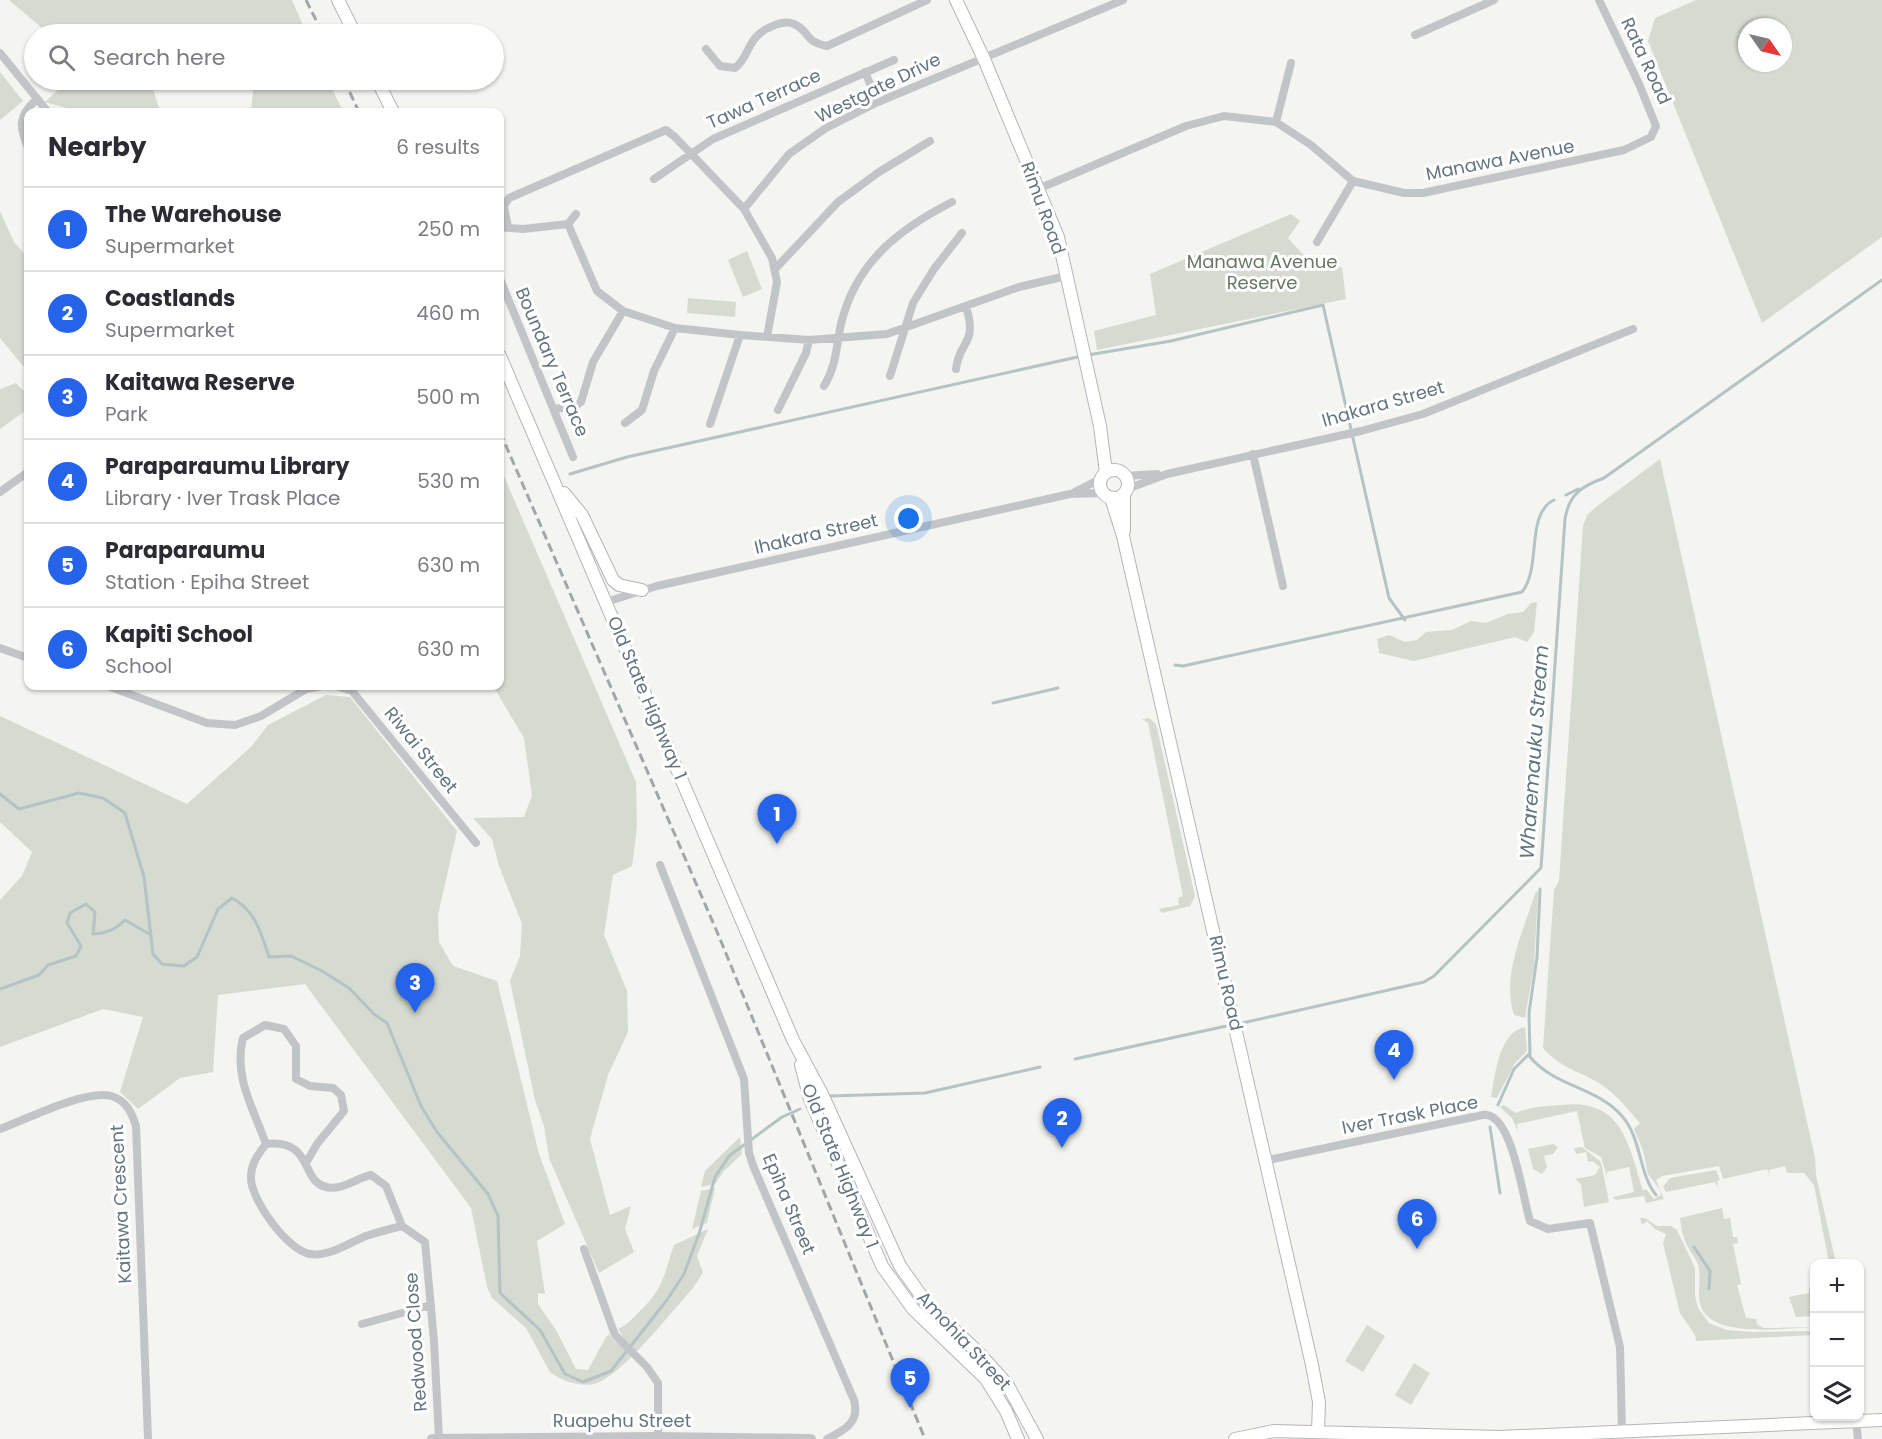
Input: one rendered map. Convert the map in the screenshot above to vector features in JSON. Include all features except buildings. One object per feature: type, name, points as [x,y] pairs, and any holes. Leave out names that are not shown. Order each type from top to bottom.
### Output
[{"type":"main road","points":[[338,0],[350,24]]},
{"type":"main road","name":"Rimu Road","points":[[956,0],[984,59],[1058,237],[1100,426],[1117,480],[1124,536],[1268,1160],[1319,1402],[1317,1435]]},
{"type":"main road","points":[[382,90],[391,108]]},
{"type":"main road","name":"Old State Highway 1","points":[[504,365],[794,1040],[871,1244],[896,1288]]},
{"type":"main road","points":[[1107,495],[1117,480]]},
{"type":"main road","name":"Rimu Road","points":[[1117,480],[1107,495],[1124,536]]},
{"type":"main road","points":[[554,481],[582,515],[613,580],[620,585],[642,590]]},
{"type":"main road","name":"Old State Highway 1","points":[[818,1101],[873,1211]]},
{"type":"main road","name":"Amohia Street","points":[[873,1211],[893,1254],[912,1285],[939,1317],[977,1351],[1007,1384],[1037,1439]]},
{"type":"main road","name":"Amohia Street","points":[[896,1288],[916,1312],[986,1379],[1006,1411],[1018,1439]]},
{"type":"main road","points":[[1235,1439],[1274,1431],[1317,1435],[1499,1438],[1622,1433],[1693,1435],[1882,1420]]},
{"type":"street","points":[[706,49],[720,66],[735,68],[742,63],[756,37],[780,23],[790,22],[799,27],[814,44],[827,46],[927,0]]},
{"type":"street","name":"Westgate Drive","points":[[744,209],[789,154],[826,128],[878,102],[1123,0]]},
{"type":"street","points":[[1415,35],[1494,0]]},
{"type":"street","name":"Rata Road","points":[[1599,0],[1654,118],[1656,126],[1651,137]]},
{"type":"street","points":[[0,53],[24,84]]},
{"type":"street","name":"Tawa Terrace","points":[[654,179],[713,139],[894,60]]},
{"type":"street","points":[[1276,122],[1291,63]]},
{"type":"street","points":[[865,72],[878,102]]},
{"type":"street","points":[[28,90],[44,108]]},
{"type":"street","points":[[27,108],[36,100]]},
{"type":"street","points":[[24,113],[21,121],[24,138]]},
{"type":"street","name":"Manawa Avenue","points":[[1038,189],[1211,117],[1245,116],[1276,122],[1311,145],[1353,180],[1404,193],[1423,193],[1597,158],[1624,150],[1651,137]]},
{"type":"street","points":[[576,214],[568,224],[523,229],[504,227],[504,206],[509,198],[666,130],[744,209],[776,268],[777,282],[767,337]]},
{"type":"street","points":[[776,268],[838,202],[930,141]]},
{"type":"street","points":[[1317,243],[1353,180]]},
{"type":"street","points":[[824,386],[833,369],[849,300],[859,280],[878,254],[914,222],[952,202]]},
{"type":"street","points":[[568,224],[597,291],[623,311],[675,328],[740,335],[809,340],[887,334],[1019,287],[1066,276]]},
{"type":"street","points":[[890,376],[913,303],[934,268],[962,233]]},
{"type":"street","name":"Boundary Terrace","points":[[504,288],[573,457]]},
{"type":"street","points":[[956,369],[970,335],[966,306]]},
{"type":"street","points":[[555,409],[576,406],[581,402],[593,362],[623,311]]},
{"type":"street","points":[[625,423],[642,410],[654,371],[675,328]]},
{"type":"street","name":"Ihakara Street","points":[[606,602],[642,590],[1070,494],[1117,480],[1167,474],[1361,431],[1423,414],[1633,329]]},
{"type":"street","points":[[710,424],[740,335]]},
{"type":"street","points":[[778,410],[806,353],[809,340]]},
{"type":"street","points":[[1253,454],[1283,586]]},
{"type":"street","points":[[0,492],[24,475]]},
{"type":"street","name":"Ihakara Street","points":[[1070,494],[1107,495]]},
{"type":"street","points":[[0,648],[24,657]]},
{"type":"street","points":[[119,690],[207,723],[236,725],[261,716],[304,690]]},
{"type":"street","name":"Riwai Street","points":[[349,690],[352,691],[476,843]]},
{"type":"street","name":"Epiha Street","points":[[660,865],[744,1079],[749,1153],[854,1400],[854,1420],[846,1428],[827,1439]]},
{"type":"street","points":[[266,1144],[246,1097],[240,1051],[243,1038],[265,1024],[284,1029],[296,1046],[296,1079],[310,1086],[333,1088],[341,1095],[344,1111],[317,1144],[306,1163]]},
{"type":"street","name":"Kaitawa Crescent","points":[[0,1129],[81,1099],[103,1094],[114,1097],[131,1110],[136,1126],[148,1439]]},
{"type":"street","name":"Iver Trask Place","points":[[1268,1160],[1487,1115],[1498,1121],[1507,1134],[1530,1221],[1548,1229],[1590,1223],[1620,1347],[1622,1433]]},
{"type":"street","points":[[266,1144],[288,1145],[306,1163],[316,1183],[327,1188],[344,1186],[355,1178],[371,1175],[386,1186],[402,1226],[369,1235],[332,1252],[309,1254],[288,1242],[254,1194],[250,1177],[253,1162],[266,1144]]},
{"type":"street","name":"Redwood Close","points":[[402,1226],[424,1242],[431,1305],[439,1439]]},
{"type":"street","points":[[584,1250],[618,1339],[658,1383],[658,1437]]},
{"type":"street","points":[[362,1324],[431,1305]]},
{"type":"street","points":[[1856,1422],[1858,1439]]},
{"type":"street","name":"Ruapehu Street","points":[[432,1439],[658,1437],[811,1439]]},
{"type":"green space","points":[[9,0],[292,0],[303,24],[37,24]]},
{"type":"green space","points":[[1696,0],[1882,0],[1882,237],[1762,323],[1648,41],[1655,18]]},
{"type":"green space","points":[[0,72],[23,101],[0,120]]},
{"type":"green space","points":[[153,90],[159,108],[70,108],[45,102],[57,91]]},
{"type":"green space","points":[[253,90],[333,90],[341,108],[251,108]]},
{"type":"green space","points":[[0,211],[14,242],[24,253],[24,367],[0,338]]},
{"type":"green space","name":"Manawa Avenue Reserve","points":[[1291,214],[1300,221],[1288,238],[1310,262],[1342,267],[1346,299],[1097,350],[1094,331],[1156,315],[1150,274]]},
{"type":"green space","points":[[747,251],[762,289],[743,297],[728,260]]},
{"type":"green space","points":[[688,298],[736,302],[735,317],[687,313]]},
{"type":"green space","points":[[16,383],[24,391],[24,412],[0,429],[0,389]]},
{"type":"green space","points":[[1660,459],[1815,1158],[1816,1175],[1835,1259],[1828,1259],[1814,1185],[1804,1173],[1787,1173],[1785,1166],[1769,1170],[1770,1176],[1767,1169],[1723,1179],[1719,1166],[1662,1176],[1656,1180],[1664,1199],[1646,1203],[1644,1196],[1616,1200],[1613,1197],[1634,1192],[1629,1167],[1607,1172],[1607,1177],[1601,1157],[1585,1148],[1577,1111],[1517,1124],[1518,1132],[1512,1118],[1500,1107],[1504,1105],[1516,1113],[1532,1108],[1581,1105],[1597,1109],[1610,1116],[1627,1141],[1643,1190],[1646,1189],[1654,1199],[1661,1195],[1648,1174],[1643,1150],[1634,1129],[1640,1123],[1605,1087],[1563,1065],[1543,1048],[1554,890],[1559,881],[1583,526],[1587,515]]},
{"type":"green space","points":[[504,476],[636,782],[637,827],[632,866],[613,875],[604,935],[627,991],[628,1032],[608,1075],[590,1139],[610,1215],[631,1206],[625,1229],[634,1252],[599,1273],[549,1158],[544,1126],[535,1100],[510,981],[520,956],[522,924],[499,866],[492,839],[473,818],[524,817],[532,795],[524,738],[495,690],[504,690]]},
{"type":"green space","points":[[1537,602],[1534,632],[1527,642],[1515,637],[1414,661],[1379,653],[1377,639],[1389,635],[1405,642],[1417,640],[1426,632],[1452,630],[1471,621],[1486,623],[1508,614],[1523,612],[1531,603]]},
{"type":"green space","points":[[326,695],[350,697],[457,831],[438,915],[439,942],[453,966],[497,981],[539,1154],[565,1224],[537,1241],[545,1294],[538,1293],[538,1304],[556,1330],[576,1369],[588,1370],[606,1337],[609,1334],[615,1342],[622,1335],[618,1329],[648,1303],[659,1288],[674,1245],[708,1229],[697,1256],[703,1273],[693,1288],[631,1357],[605,1379],[594,1384],[583,1385],[571,1382],[550,1372],[526,1328],[492,1298],[487,1287],[471,1208],[305,984],[218,995],[213,1072],[180,1078],[138,1109],[120,1092],[143,1017],[103,1009],[0,1047],[0,900],[22,876],[32,852],[0,822],[0,716],[187,804],[251,747],[268,725]]},
{"type":"green space","points":[[1149,718],[1156,724],[1195,896],[1190,906],[1162,913],[1159,909],[1179,905],[1178,898],[1183,896],[1148,723],[1142,719]]},
{"type":"green space","points":[[1536,891],[1538,892],[1534,966],[1525,1018],[1514,1015],[1510,984],[1520,937]]},
{"type":"green space","points":[[1525,1027],[1527,1051],[1515,1063],[1497,1098],[1491,1097],[1504,1045],[1516,1030]]},
{"type":"green space","points":[[740,1137],[742,1154],[723,1172],[715,1184],[701,1187],[705,1171]]},
{"type":"green space","points":[[1553,1144],[1558,1147],[1553,1154],[1544,1156],[1547,1167],[1542,1174],[1533,1169],[1528,1149]]},
{"type":"green space","points":[[1582,1147],[1601,1162],[1609,1202],[1584,1207],[1581,1184],[1575,1179],[1595,1175],[1600,1167],[1592,1161],[1588,1162],[1586,1152],[1576,1154],[1574,1148]]},
{"type":"green space","points":[[1716,1170],[1720,1180],[1717,1181],[1718,1188],[1715,1182],[1666,1192],[1663,1187],[1670,1178]]},
{"type":"green space","points":[[715,1188],[707,1223],[692,1229],[701,1191]]},
{"type":"green space","points":[[1722,1208],[1724,1219],[1730,1218],[1733,1237],[1737,1237],[1738,1243],[1733,1244],[1741,1284],[1737,1285],[1746,1318],[1756,1319],[1757,1324],[1763,1328],[1810,1327],[1770,1330],[1735,1328],[1720,1324],[1708,1317],[1701,1307],[1698,1265],[1685,1241],[1680,1218]]},
{"type":"green space","points":[[1640,1218],[1645,1218],[1657,1226],[1671,1226],[1677,1230],[1695,1268],[1695,1296],[1698,1308],[1709,1323],[1727,1330],[1810,1331],[1810,1335],[1696,1341],[1695,1335],[1680,1313],[1663,1243],[1666,1234],[1655,1229],[1647,1221],[1642,1225]]},
{"type":"green space","points":[[1809,1288],[1810,1316],[1796,1317],[1789,1297],[1809,1293]]},
{"type":"green space","points":[[1367,1325],[1385,1336],[1363,1372],[1345,1361]]},
{"type":"green space","points":[[1414,1363],[1430,1373],[1411,1405],[1395,1395]]},
{"type":"waterway","name":"Wharemauku Stream","points":[[1238,1024],[1424,982],[1434,976],[1541,868],[1565,519],[1573,497],[1589,484],[1604,478],[1882,280]]},
{"type":"waterway","points":[[1088,355],[1171,341],[1323,305],[1389,598],[1405,620]]},
{"type":"waterway","points":[[570,474],[627,457],[1082,356]]},
{"type":"waterway","name":"Wharemauku Stream","points":[[1566,495],[1578,489]]},
{"type":"waterway","points":[[1175,665],[1183,666],[1522,592],[1531,569],[1536,529],[1540,517],[1545,507],[1554,500]]},
{"type":"waterway","points":[[993,703],[1058,688]]},
{"type":"waterway","name":"Wharemauku Stream","points":[[0,794],[19,809],[79,793],[103,798],[125,813],[144,877],[153,954],[162,964],[184,966],[197,957],[218,909],[232,898],[247,909],[252,916],[269,957],[291,956],[322,971],[349,988],[374,1014],[387,1023],[421,1106],[437,1132],[488,1194],[498,1216],[500,1293],[540,1330],[565,1374],[583,1382],[611,1371],[667,1300],[684,1274],[699,1234],[715,1177],[729,1156],[782,1117],[800,1109]]},
{"type":"waterway","points":[[1540,889],[1537,957],[1529,1013],[1530,1057],[1551,1075],[1601,1099],[1622,1116],[1633,1135],[1646,1176],[1656,1195]]},
{"type":"waterway","points":[[0,989],[39,975],[48,965],[76,956],[81,946],[67,923],[70,913],[86,904],[95,912],[93,934],[110,930],[125,920],[151,935]]},
{"type":"waterway","name":"Wharemauku Stream","points":[[1075,1059],[1231,1025]]},
{"type":"waterway","points":[[1498,1105],[1514,1069],[1529,1054]]},
{"type":"waterway","name":"Wharemauku Stream","points":[[831,1096],[925,1093],[1040,1067]]},
{"type":"waterway","points":[[1490,1127],[1500,1193]]},
{"type":"waterway","points":[[1694,1247],[1710,1271],[1709,1289]]},
{"type":"railway","points":[[306,0],[318,24]]},
{"type":"railway","points":[[349,90],[357,108]]},
{"type":"railway","points":[[504,441],[718,934],[925,1439]]},
{"type":"place","name":"The Warehouse","points":[[777,844]]},
{"type":"place","name":"Kaitawa Reserve","points":[[415,1013]]},
{"type":"place","name":"Paraparaumu Library","points":[[1394,1080]]},
{"type":"place","name":"Coastlands","points":[[1062,1148]]},
{"type":"place","name":"Kapiti School","points":[[1417,1249]]},
{"type":"place","name":"Paraparaumu","points":[[910,1408]]}]
